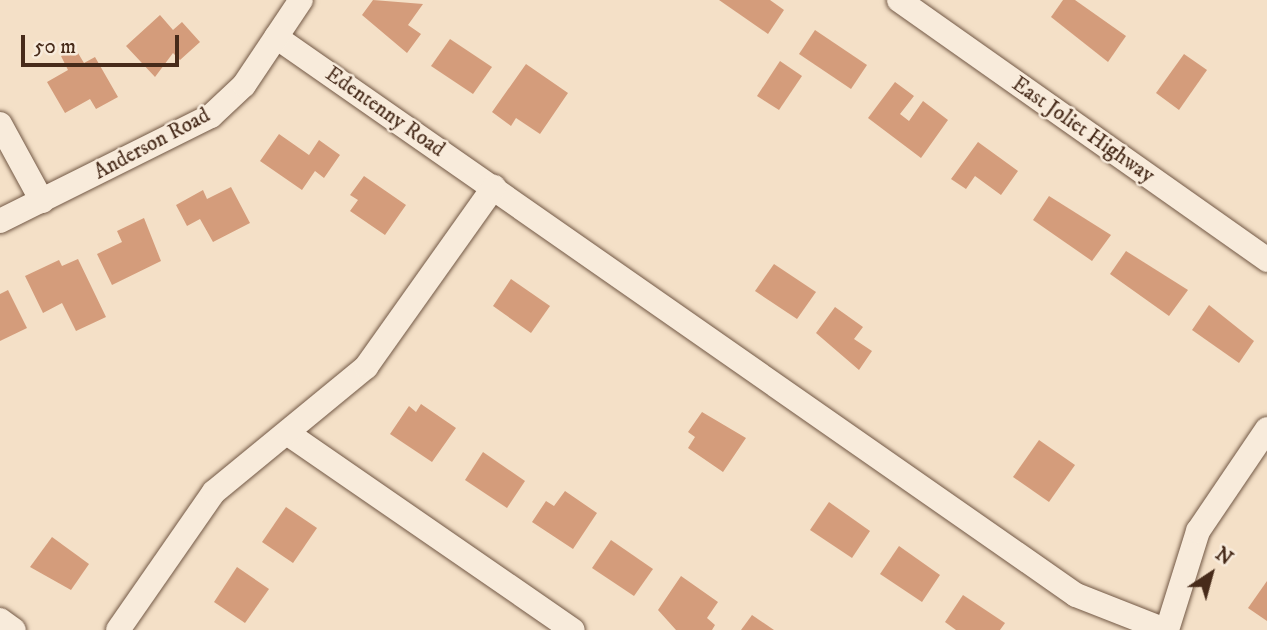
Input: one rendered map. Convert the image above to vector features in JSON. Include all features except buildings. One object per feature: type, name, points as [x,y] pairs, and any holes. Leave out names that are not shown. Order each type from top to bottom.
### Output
[{"type":"street","name":"Anderson Road","points":[[0,221],[211,116],[244,85],[301,0]]},
{"type":"street","name":"East Joliet Highway","points":[[899,0],[1267,260]]},
{"type":"street","name":"Edentenny Road","points":[[276,37],[1076,595],[1166,630]]},
{"type":"street","points":[[0,124],[42,201]]},
{"type":"street","points":[[118,630],[214,492],[366,368],[494,187]]},
{"type":"street","points":[[1166,630],[1189,552],[1238,470],[1267,429]]},
{"type":"street","points":[[288,433],[573,630]]},
{"type":"street","points":[[0,620],[15,630]]}]
